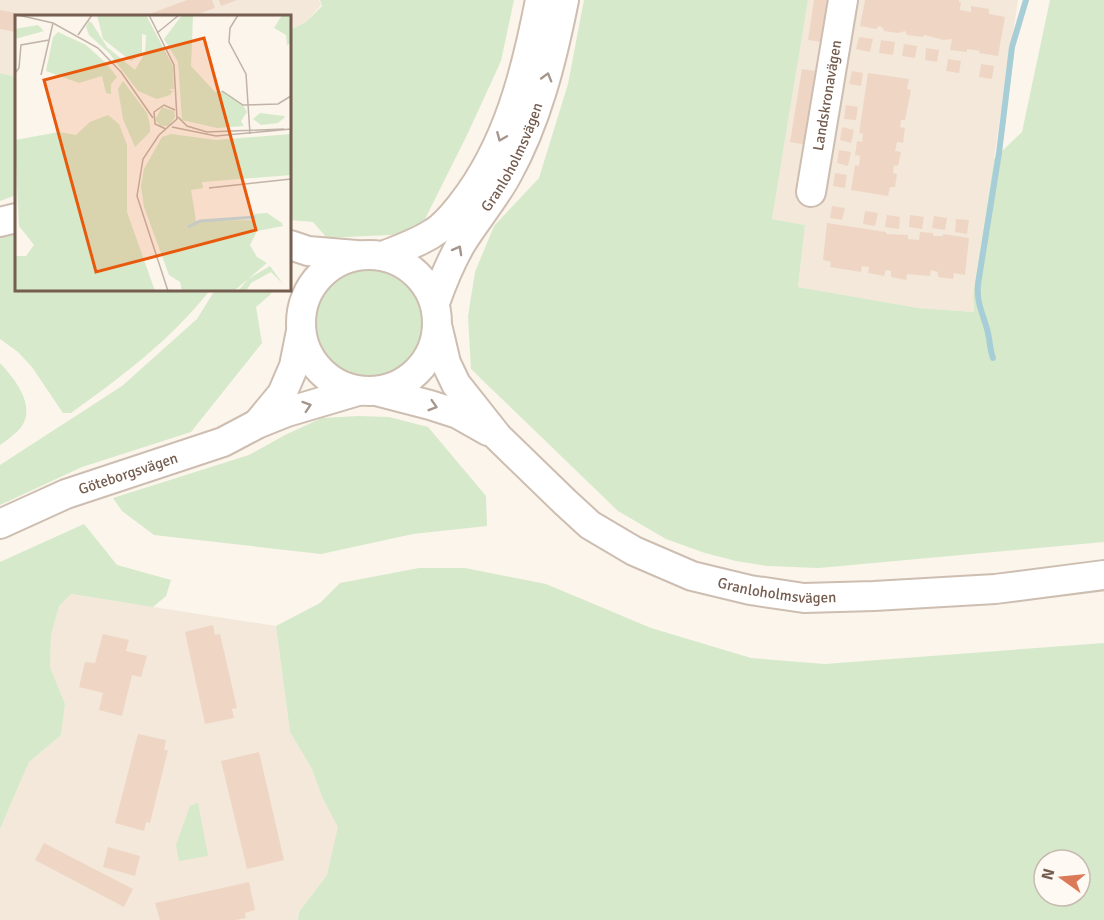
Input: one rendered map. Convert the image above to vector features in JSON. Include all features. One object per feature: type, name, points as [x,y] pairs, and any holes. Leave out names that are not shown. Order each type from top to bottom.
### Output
[{"type":"street","name":"Granloholmsvägen","points":[[372,256],[435,232],[452,217],[490,164],[509,118],[522,77],[540,0]]},
{"type":"street","name":"Granloholmsvägen","points":[[564,0],[547,78],[529,127],[507,176],[456,253],[447,271],[436,316],[446,363],[456,384],[498,437],[590,525],[634,551],[692,576],[750,590],[804,598],[874,596],[995,589],[1104,575]]},
{"type":"street","name":"Landskronavägen","points":[[811,192],[835,59],[843,0]]},
{"type":"street","points":[[0,222],[15,218]]},
{"type":"street","points":[[291,245],[308,251],[396,260],[417,274],[424,283],[436,316],[432,350],[421,368],[396,387],[367,391],[339,385],[319,370],[308,354],[291,282]]},
{"type":"street","points":[[302,321],[312,286],[324,272],[340,261],[372,256]]},
{"type":"street","name":"Göteborgsvägen","points":[[257,424],[282,394],[294,366],[302,321]]},
{"type":"street","name":"Granloholmsvägen","points":[[367,391],[430,405],[458,414],[498,437]]},
{"type":"street","name":"Göteborgsvägen","points":[[0,524],[66,494],[223,442],[257,424],[287,412],[367,391]]},
{"type":"shaded area","points":[[0,0],[319,0],[321,5],[306,22],[291,30],[291,15],[15,15],[15,77],[0,73]]},
{"type":"shaded area","points":[[808,0],[1018,0],[973,296],[974,312],[918,308],[798,287],[805,225],[772,219]]},
{"type":"shaded area","points":[[70,594],[276,626],[290,732],[312,769],[322,797],[339,827],[327,875],[299,912],[298,920],[0,920],[0,829],[29,762],[61,735],[65,704],[50,667],[51,635],[59,606]]},
{"type":"green space","points":[[320,0],[514,0],[501,61],[425,219],[410,237],[389,235],[327,238],[313,222],[291,220],[291,30],[306,22],[322,6]]},
{"type":"green space","points":[[584,0],[808,0],[772,219],[805,225],[798,287],[918,308],[974,312],[973,296],[994,159],[1022,132],[1050,0],[1104,0],[1104,542],[819,568],[767,566],[705,553],[666,539],[618,511],[471,369],[468,316],[475,272],[494,226],[539,178],[568,84]]},
{"type":"green space","points":[[0,73],[15,77],[15,195],[0,201]]},
{"type":"green space","points":[[15,227],[15,291],[209,291],[179,325],[145,356],[71,413],[63,413],[32,367],[18,352],[0,339],[0,232]]},
{"type":"green space","points":[[369,267],[391,272],[410,284],[422,303],[427,325],[422,347],[410,366],[391,378],[369,383],[347,378],[328,366],[316,347],[311,325],[316,303],[328,284],[347,272]]},
{"type":"green space","points":[[214,291],[270,291],[271,294],[256,307],[262,343],[191,432],[82,467],[0,505],[0,465],[122,386],[197,319]]},
{"type":"green space","points":[[0,363],[22,392],[26,418],[15,434],[0,445]]},
{"type":"green space","points":[[389,417],[428,427],[486,496],[487,526],[413,534],[321,554],[154,535],[122,511],[113,498],[249,455],[322,418]]},
{"type":"green space","points":[[84,524],[117,565],[171,580],[166,596],[153,607],[71,594],[59,606],[51,635],[50,667],[65,704],[61,735],[29,762],[0,829],[0,562]]},
{"type":"green space","points":[[419,568],[465,568],[546,584],[651,628],[751,658],[825,664],[1104,643],[1104,920],[298,920],[299,912],[327,875],[338,827],[322,797],[312,769],[290,732],[276,626],[320,603],[340,583]]},
{"type":"green space","points":[[198,803],[208,856],[179,861],[176,845],[190,806]]},
{"type":"building","points":[[187,0],[212,0],[215,8],[195,15],[147,15]]},
{"type":"building","points":[[219,0],[237,0],[221,6]]},
{"type":"building","points":[[814,0],[835,0],[828,43],[808,40]]},
{"type":"building","points":[[865,0],[959,0],[960,10],[971,12],[971,6],[989,9],[989,14],[1005,17],[998,56],[967,49],[967,52],[950,50],[952,39],[907,35],[905,31],[898,33],[884,31],[879,26],[876,29],[860,26]]},
{"type":"building","points":[[0,10],[26,15],[15,15],[15,32],[0,29]]},
{"type":"building","points":[[859,37],[873,39],[870,52],[856,49]]},
{"type":"building","points":[[881,40],[895,42],[893,55],[879,53]]},
{"type":"building","points":[[904,44],[917,46],[915,58],[902,56]]},
{"type":"building","points":[[926,48],[939,50],[937,62],[925,60]]},
{"type":"building","points":[[948,59],[961,61],[959,73],[946,71]]},
{"type":"building","points":[[981,64],[994,66],[992,79],[979,77]]},
{"type":"building","points":[[802,69],[822,72],[807,145],[790,142]]},
{"type":"building","points":[[852,71],[863,73],[861,86],[849,84]]},
{"type":"building","points":[[868,73],[909,79],[907,89],[911,90],[905,120],[901,120],[900,127],[905,128],[903,143],[897,142],[895,151],[901,152],[898,166],[894,165],[893,173],[897,174],[895,187],[890,187],[888,196],[851,190],[855,165],[859,166],[860,156],[855,155],[857,141],[862,142],[863,134],[859,133]]},
{"type":"building","points":[[846,105],[858,107],[856,120],[844,119]]},
{"type":"building","points":[[842,127],[854,130],[851,143],[840,140]]},
{"type":"building","points":[[839,150],[851,152],[848,166],[837,163]]},
{"type":"building","points":[[835,173],[847,175],[845,188],[833,186]]},
{"type":"building","points":[[832,206],[845,208],[842,220],[830,218]]},
{"type":"building","points":[[865,211],[878,213],[875,226],[863,224]]},
{"type":"building","points":[[887,215],[900,217],[899,229],[885,227]]},
{"type":"building","points":[[910,215],[924,217],[922,229],[909,227]]},
{"type":"building","points":[[934,216],[947,218],[945,230],[932,228]]},
{"type":"building","points":[[956,219],[969,220],[967,234],[955,232]]},
{"type":"building","points":[[827,223],[886,232],[886,234],[908,235],[908,239],[919,240],[920,232],[933,233],[933,236],[943,236],[943,234],[969,238],[965,275],[954,273],[953,279],[938,277],[938,272],[931,270],[930,276],[907,274],[906,280],[891,277],[891,271],[886,270],[884,276],[868,273],[869,267],[862,266],[861,272],[830,267],[831,262],[823,260]]},
{"type":"building","points":[[213,625],[215,635],[220,634],[237,708],[232,709],[234,718],[205,724],[185,632]]},
{"type":"building","points":[[103,634],[129,640],[126,651],[147,656],[141,677],[132,675],[122,716],[99,710],[103,693],[79,687],[85,662],[95,663]]},
{"type":"building","points":[[138,734],[166,740],[164,750],[168,750],[150,823],[146,822],[144,831],[115,823]]},
{"type":"building","points":[[259,752],[284,860],[247,869],[221,761]]},
{"type":"building","points":[[44,843],[133,889],[124,907],[35,860]]},
{"type":"building","points":[[108,847],[140,856],[135,876],[103,867]]},
{"type":"building","points":[[249,882],[255,910],[245,913],[246,918],[160,920],[155,903]]},
{"type":"waterway","points":[[993,358],[979,304],[978,284],[999,153],[1012,47],[1026,0]]}]
